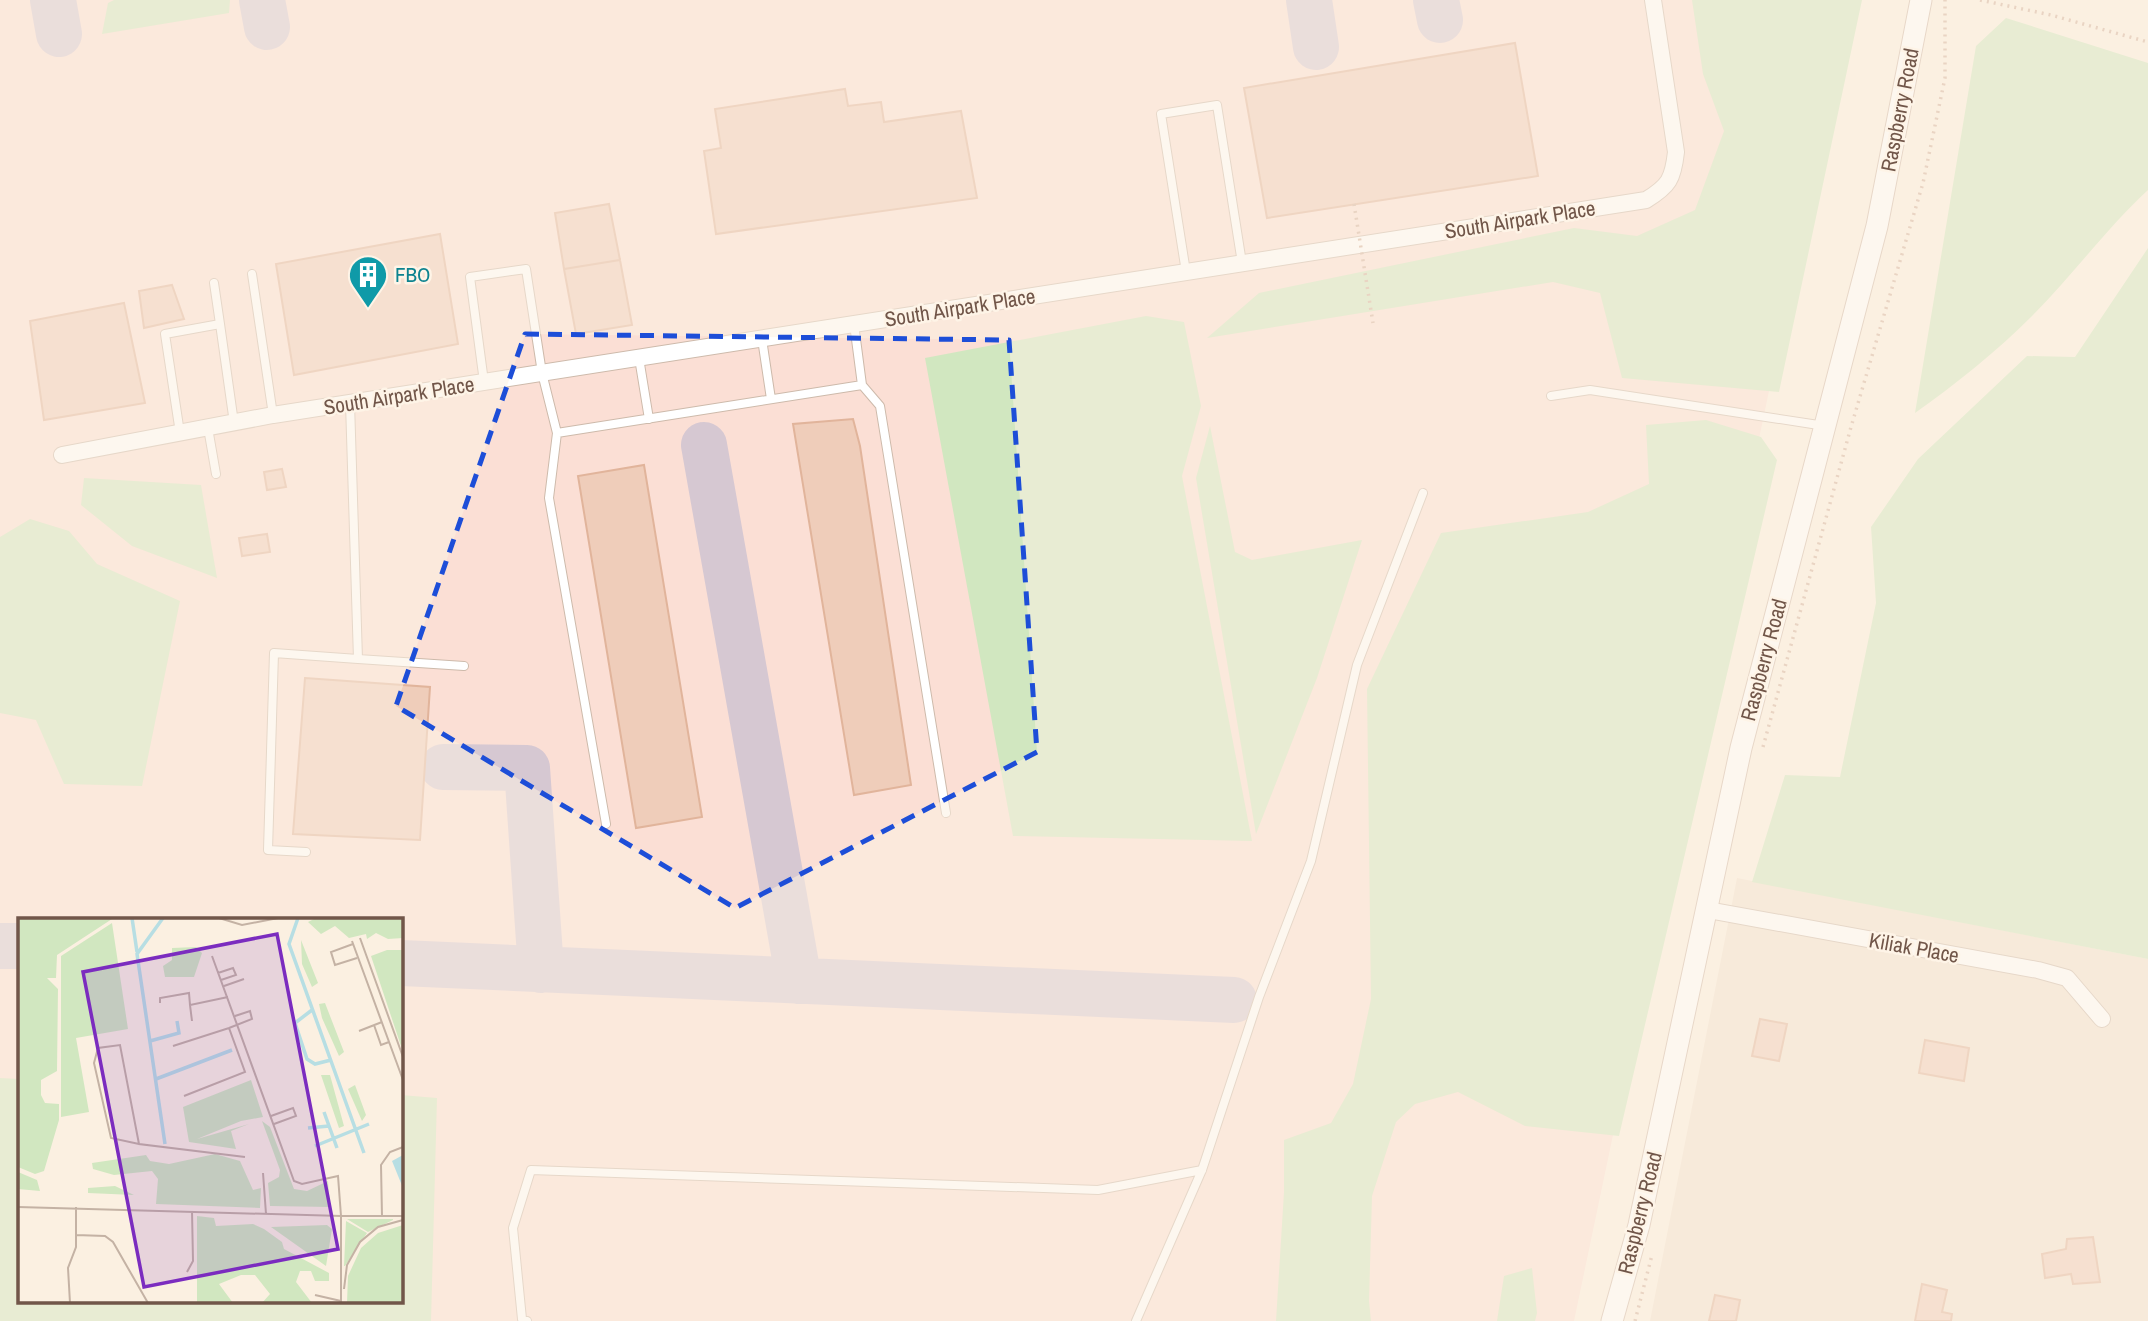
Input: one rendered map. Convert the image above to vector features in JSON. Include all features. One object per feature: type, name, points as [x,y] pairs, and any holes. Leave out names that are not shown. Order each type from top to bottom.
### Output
[{"type":"street","name":"South Airpark Place","points":[[62,455],[273,415],[1646,200],[1663,190],[1674,174],[1676,152],[1653,0]]},
{"type":"street","name":"Raspberry Road","points":[[1612,1321],[1639,1225],[1741,748],[1877,226],[1921,0]]},
{"type":"street","name":"Kiliak Place","points":[[1708,910],[2048,972],[2067,978],[2102,1019]]},
{"type":"lane","points":[[1185,272],[1161,114],[1217,105],[1242,263]]},
{"type":"lane","points":[[484,382],[470,276],[526,269],[542,373],[557,433],[550,498],[606,824]]},
{"type":"lane","points":[[252,274],[273,415]]},
{"type":"lane","points":[[214,283],[234,423]]},
{"type":"lane","points":[[180,433],[165,334],[220,324]]},
{"type":"lane","points":[[854,324],[862,385],[880,406],[946,813]]},
{"type":"lane","points":[[762,338],[771,399]]},
{"type":"lane","points":[[639,358],[649,419]]},
{"type":"lane","points":[[557,433],[862,385]]},
{"type":"lane","points":[[1551,396],[1590,390],[1825,426]]},
{"type":"lane","points":[[350,403],[359,659]]},
{"type":"lane","points":[[208,428],[216,474]]},
{"type":"lane","points":[[1136,1321],[1202,1170],[1259,997],[1311,861],[1357,665],[1423,493]]},
{"type":"lane","points":[[306,852],[268,850],[274,653],[464,666]]},
{"type":"lane","points":[[527,1321],[522,1318],[513,1228],[531,1170],[1098,1190],[1202,1170]]},
{"type":"path","points":[[1768,731],[1923,183],[1945,78],[1945,0]]},
{"type":"path","points":[[1980,0],[2051,15],[2148,42]]},
{"type":"path","points":[[1354,204],[1373,323]]},
{"type":"highlighted area","points":[[525,334],[1009,340],[1037,752],[735,908],[396,706]]},
{"type":"shaded area","points":[[0,0],[1851,0],[1574,1321],[0,1321]]},
{"type":"shaded area","points":[[1737,878],[2148,959],[2148,1321],[1650,1321]]},
{"type":"green space","points":[[114,0],[230,0],[229,13],[102,34],[108,3]]},
{"type":"green space","points":[[1692,0],[1862,0],[1779,392],[1622,378],[1600,293],[1553,282],[1207,338],[1259,293],[1574,228],[1637,236],[1695,210],[1724,131],[1703,74]]},
{"type":"green space","points":[[2006,18],[2148,63],[2148,190],[2018,330],[1946,391],[1915,413],[1976,46]]},
{"type":"green space","points":[[2148,248],[2148,959],[1752,882],[1785,775],[1840,777],[1876,603],[1871,527],[1918,459],[2027,356],[2075,357]]},
{"type":"green space","points":[[1146,316],[1184,322],[1201,406],[1182,476],[1252,841],[1013,836],[925,358]]},
{"type":"green space","points":[[1706,420],[1761,437],[1777,460],[1619,1136],[1525,1126],[1458,1092],[1415,1104],[1396,1122],[1372,1196],[1369,1301],[1371,1321],[1276,1321],[1284,1192],[1284,1140],[1331,1123],[1353,1084],[1371,999],[1367,689],[1441,533],[1588,512],[1649,484],[1646,425]]},
{"type":"green space","points":[[1210,426],[1235,552],[1252,560],[1362,540],[1317,678],[1256,834],[1196,478]]},
{"type":"green space","points":[[84,478],[201,485],[217,578],[132,546],[81,505]]},
{"type":"green space","points":[[30,519],[69,531],[97,564],[180,601],[142,786],[64,784],[36,720],[0,713],[0,537]]},
{"type":"green space","points":[[0,1078],[18,1079],[18,1304],[402,1304],[402,1095],[437,1098],[431,1321],[0,1321]]},
{"type":"green space","points":[[1532,1268],[1537,1313],[1535,1321],[1497,1321],[1504,1276]]},
{"type":"building","points":[[1515,43],[1538,176],[1267,218],[1244,88]]},
{"type":"building","points":[[845,89],[848,106],[881,102],[884,122],[961,111],[977,198],[716,234],[704,151],[721,148],[715,109]]},
{"type":"building","points":[[609,204],[620,260],[564,269],[555,213]]},
{"type":"building","name":"FBO","points":[[440,234],[458,344],[294,375],[276,264]]},
{"type":"building","points":[[620,260],[632,325],[576,334],[564,269]]},
{"type":"building","points":[[172,285],[184,319],[144,328],[139,291]]},
{"type":"building","points":[[124,303],[145,403],[44,420],[30,321]]},
{"type":"building","points":[[853,419],[860,446],[911,785],[854,795],[793,424]]},
{"type":"building","points":[[644,465],[702,817],[636,828],[578,476]]},
{"type":"building","points":[[282,469],[286,487],[267,490],[264,472]]},
{"type":"building","points":[[267,534],[270,552],[242,556],[239,538]]},
{"type":"building","points":[[305,678],[430,687],[420,840],[293,834]]},
{"type":"building","points":[[1760,1019],[1787,1024],[1779,1061],[1752,1056]]},
{"type":"building","points":[[1925,1040],[1969,1048],[1964,1081],[1919,1073]]},
{"type":"building","points":[[2093,1237],[2100,1282],[2073,1284],[2071,1274],[2045,1278],[2042,1254],[2066,1249],[2067,1239]]},
{"type":"building","points":[[1922,1284],[1947,1290],[1942,1312],[1952,1314],[1951,1321],[1915,1321]]},
{"type":"building","points":[[1715,1295],[1740,1300],[1736,1321],[1709,1321]]},
{"type":"taxiway","points":[[53,0],[59,34]]},
{"type":"taxiway","points":[[262,0],[267,27]]},
{"type":"taxiway","points":[[1309,0],[1316,47]]},
{"type":"taxiway","points":[[1436,0],[1440,20]]},
{"type":"taxiway","points":[[704,445],[799,981]]},
{"type":"taxiway","points":[[443,767],[527,768],[541,970]]},
{"type":"taxiway","points":[[0,946],[18,946]]},
{"type":"taxiway","points":[[402,963],[1234,1000]]},
{"type":"place","name":"FBO","points":[[368,309]]}]
